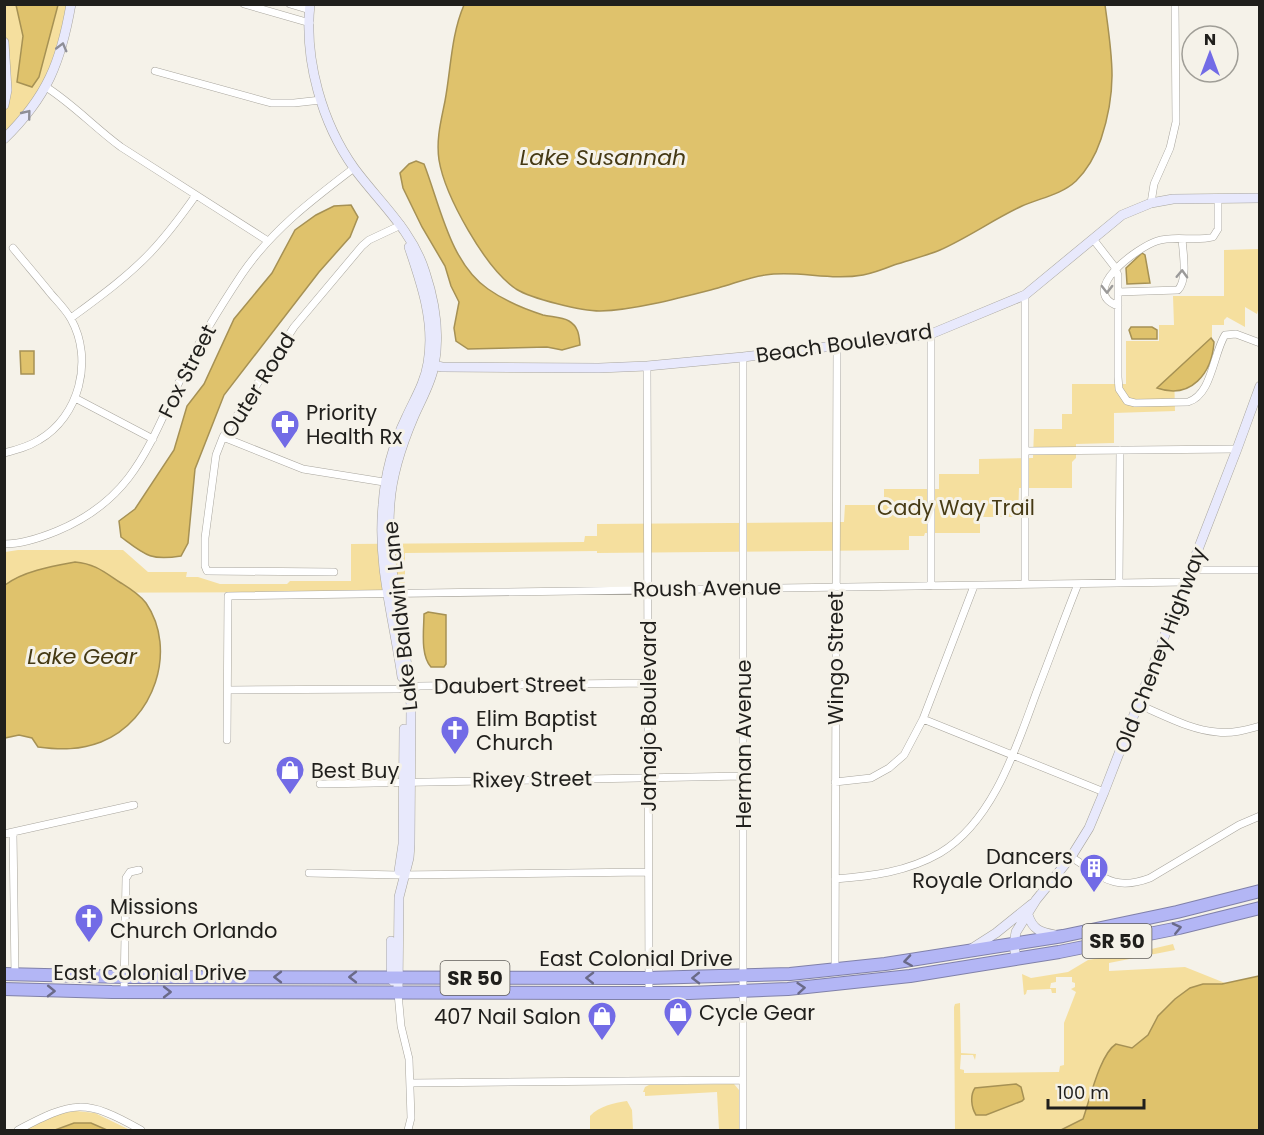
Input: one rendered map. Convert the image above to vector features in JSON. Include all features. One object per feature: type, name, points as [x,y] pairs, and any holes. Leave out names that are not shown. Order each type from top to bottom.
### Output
[{"type":"highway","name":"East Colonial Drive","points":[[8,982],[36,976],[744,977],[835,970],[1009,945],[1177,912],[1260,891]]},
{"type":"highway","name":"East Colonial Drive","points":[[8,982],[118,992],[649,993],[742,991],[870,981],[1011,960],[1125,940],[1260,908]]},
{"type":"highway","points":[[228,992],[245,986],[255,977]]},
{"type":"street","points":[[4,139],[30,112],[46,87],[59,58],[71,4]]},
{"type":"street","points":[[244,4],[310,23]]},
{"type":"street","points":[[290,4],[310,7]]},
{"type":"street","points":[[1152,203],[1154,184],[1170,148],[1176,122],[1175,4]]},
{"type":"street","name":"Lake Baldwin Lane","points":[[310,7],[311,58],[321,100],[341,148],[354,168],[401,225],[419,274],[430,339],[431,366],[398,436],[381,530],[383,568],[391,593],[407,688],[410,845],[401,875],[399,897],[395,977],[398,993]]},
{"type":"street","points":[[4,42],[7,74],[4,105]]},
{"type":"street","points":[[155,71],[271,103],[321,100]]},
{"type":"street","points":[[46,87],[74,106],[111,140],[268,241]]},
{"type":"street","name":"Fox Street","points":[[4,544],[41,538],[72,525],[107,502],[131,477],[153,439],[183,375],[241,276],[268,241],[312,200],[354,168]]},
{"type":"street","points":[[70,318],[106,293],[149,254],[170,231],[196,195]]},
{"type":"street","name":"Beach Boulevard","points":[[431,366],[600,368],[647,366],[743,357],[931,334],[1025,294],[1122,216],[1152,203],[1173,199],[1260,198]]},
{"type":"street","points":[[1118,306],[1110,303],[1105,294],[1107,279],[1129,256],[1154,242],[1209,238],[1216,234],[1218,199]]},
{"type":"street","name":"Outer Road","points":[[334,572],[213,573],[205,569],[205,538],[213,470],[223,437],[294,327],[369,240],[401,225]]},
{"type":"street","points":[[1093,239],[1116,270],[1119,389],[1127,401],[1135,403],[1195,400],[1203,391],[1225,335],[1236,334],[1260,343]]},
{"type":"street","points":[[1118,292],[1178,290],[1181,288],[1183,279],[1182,239]]},
{"type":"street","points":[[4,453],[39,440],[53,429],[75,398],[80,381],[81,349],[78,334],[70,318],[13,248]]},
{"type":"street","points":[[1025,294],[1025,584]]},
{"type":"street","points":[[931,334],[931,586]]},
{"type":"street","name":"Wingo Street","points":[[835,970],[837,345]]},
{"type":"street","name":"Herman Avenue","points":[[743,357],[743,1131]]},
{"type":"street","name":"Jamajo Boulevard","points":[[647,366],[649,993]]},
{"type":"street","name":"Old Cheney Highway","points":[[1009,945],[1036,900],[1071,857],[1089,828],[1139,705],[1257,399],[1260,386]]},
{"type":"street","points":[[75,398],[153,439]]},
{"type":"street","points":[[223,437],[303,469],[389,483]]},
{"type":"street","points":[[1025,451],[1237,449]]},
{"type":"street","points":[[1119,583],[1120,450]]},
{"type":"street","points":[[1190,570],[1260,570]]},
{"type":"street","name":"Roush Avenue","points":[[228,690],[228,596],[1185,582]]},
{"type":"street","points":[[835,879],[877,876],[908,868],[942,852],[966,831],[988,804],[1012,756],[1078,584]]},
{"type":"street","points":[[835,782],[871,778],[889,768],[904,755],[924,719],[974,586]]},
{"type":"street","name":"Daubert Street","points":[[228,690],[648,683]]},
{"type":"street","points":[[227,740],[228,690]]},
{"type":"street","points":[[1139,705],[1200,729],[1218,733],[1241,731],[1260,726]]},
{"type":"street","points":[[924,719],[1104,792]]},
{"type":"street","name":"Rixey Street","points":[[320,784],[744,776]]},
{"type":"street","points":[[4,834],[134,805]]},
{"type":"street","points":[[1071,857],[1113,882],[1124,885],[1135,883],[1150,878],[1239,825],[1260,816]]},
{"type":"street","points":[[8,982],[13,833]]},
{"type":"street","points":[[118,992],[125,977],[126,878],[130,872],[139,870]]},
{"type":"street","points":[[309,873],[401,875],[648,872]]},
{"type":"street","name":"Old Cheney Highway","points":[[965,952],[989,938],[1036,900]]},
{"type":"street","points":[[1028,915],[1031,924],[1040,932],[1063,936]]},
{"type":"street","points":[[1004,926],[1011,960]]},
{"type":"street","points":[[118,992],[125,977]]},
{"type":"street","points":[[519,978],[519,993]]},
{"type":"street","points":[[398,993],[401,1026],[409,1059],[411,1118],[408,1131]]},
{"type":"street","points":[[410,1083],[743,1080]]},
{"type":"street","points":[[18,1131],[54,1111],[72,1107],[99,1109],[141,1131]]},
{"type":"green space","points":[[5,5],[16,5],[23,36],[19,62],[39,77],[58,5],[68,5],[59,43],[47,75],[30,105],[5,135],[6,105]]},
{"type":"green space","name":"Cady Way Trail","points":[[1259,249],[1260,303],[1257,314],[1245,307],[1245,327],[1227,317],[1224,325],[1212,325],[1212,367],[1174,371],[1175,411],[1114,413],[1114,443],[1076,444],[1076,458],[1072,462],[1072,488],[1019,488],[1018,517],[980,517],[980,533],[925,533],[924,536],[909,536],[909,550],[405,553],[405,592],[5,593],[5,552],[18,550],[123,550],[148,572],[187,572],[186,577],[198,577],[220,584],[287,584],[290,581],[351,581],[351,544],[584,542],[585,536],[597,536],[597,524],[844,522],[845,505],[884,505],[884,489],[939,489],[939,474],[979,474],[979,459],[1033,458],[1034,429],[1062,429],[1062,414],[1072,414],[1072,384],[1126,384],[1126,341],[1159,341],[1159,325],[1174,325],[1173,296],[1224,296],[1224,250]]},
{"type":"green space","points":[[1173,944],[1175,950],[1109,963],[1109,971],[1185,967],[1225,983],[1158,1016],[1148,1035],[1132,1048],[1117,1044],[1100,1067],[1083,1119],[1061,1130],[955,1130],[955,1004],[960,1003],[961,1053],[976,1054],[975,1060],[973,1055],[961,1055],[960,1069],[964,1070],[964,1073],[1059,1072],[1060,1066],[1064,1065],[1064,1023],[1076,992],[1071,989],[1075,987],[1075,983],[1072,982],[1072,977],[1056,977],[1056,982],[1051,983],[1050,988],[1056,988],[1056,993],[1052,993],[1051,989],[1027,990],[1024,995],[1022,974],[1031,978],[1068,972],[1088,960],[1130,954]]},
{"type":"green space","points":[[734,1084],[739,1090],[739,1130],[719,1130],[717,1092],[645,1096],[643,1092],[649,1085]]},
{"type":"green space","points":[[627,1101],[632,1110],[633,1130],[590,1130],[590,1116],[607,1106]]},
{"type":"green space","points":[[76,1111],[95,1113],[130,1130],[107,1130],[91,1123],[74,1123],[55,1130],[23,1130],[57,1114]]},
{"type":"water","points":[[16,5],[58,5],[39,77],[32,87],[17,82],[23,36]]},
{"type":"water","name":"Lake Susannah","points":[[464,5],[1105,5],[1112,72],[1110,104],[1097,150],[1076,181],[1064,190],[1022,206],[935,252],[875,272],[851,277],[765,275],[643,306],[600,311],[582,309],[533,297],[516,289],[504,279],[468,230],[449,192],[439,160],[439,137],[454,40]]},
{"type":"water","points":[[416,161],[424,164],[455,249],[475,278],[494,293],[515,304],[543,315],[569,321],[577,329],[580,345],[562,350],[547,347],[468,349],[456,341],[454,328],[459,302],[445,266],[403,188],[400,173]]},
{"type":"water","points":[[351,205],[358,217],[350,237],[319,272],[224,395],[195,469],[188,543],[181,556],[162,558],[142,552],[121,537],[119,521],[135,509],[174,450],[187,406],[204,384],[234,319],[272,273],[295,230],[334,206]]},
{"type":"water","points":[[1142,253],[1145,255],[1150,283],[1127,284],[1126,268]]},
{"type":"water","points":[[1131,327],[1152,327],[1157,330],[1157,339],[1132,339],[1129,330]]},
{"type":"water","points":[[1211,338],[1214,342],[1209,364],[1198,381],[1180,390],[1169,391],[1157,388]]},
{"type":"water","points":[[20,351],[34,351],[34,374],[21,374]]},
{"type":"water","name":"Lake Gear","points":[[75,562],[100,569],[146,603],[155,622],[160,642],[160,662],[155,682],[147,701],[135,718],[119,732],[93,745],[55,749],[38,747],[32,738],[19,735],[5,738],[5,585],[29,573]]},
{"type":"water","points":[[428,612],[446,615],[446,664],[444,667],[431,667],[425,656],[424,614]]},
{"type":"water","points":[[1259,976],[1259,1130],[1061,1130],[1083,1119],[1100,1067],[1110,1049],[1116,1044],[1132,1048],[1148,1035],[1158,1016],[1190,988]]},
{"type":"water","points":[[1016,1084],[1021,1087],[1024,1099],[1022,1101],[986,1115],[976,1115],[972,1101],[975,1088]]},
{"type":"water","points":[[74,1123],[91,1123],[107,1130],[55,1130]]},
{"type":"place","name":"Priority Health Rx","points":[[285,450]]},
{"type":"place","name":"Elim Baptist Church","points":[[455,756]]},
{"type":"place","name":"Best Buy","points":[[290,796]]},
{"type":"place","name":"Dancers Royale Orlando","points":[[1094,894]]},
{"type":"place","name":"Missions Church Orlando","points":[[89,944]]},
{"type":"place","name":"Cycle Gear","points":[[678,1038]]},
{"type":"place","name":"407 Nail Salon","points":[[602,1042]]}]
